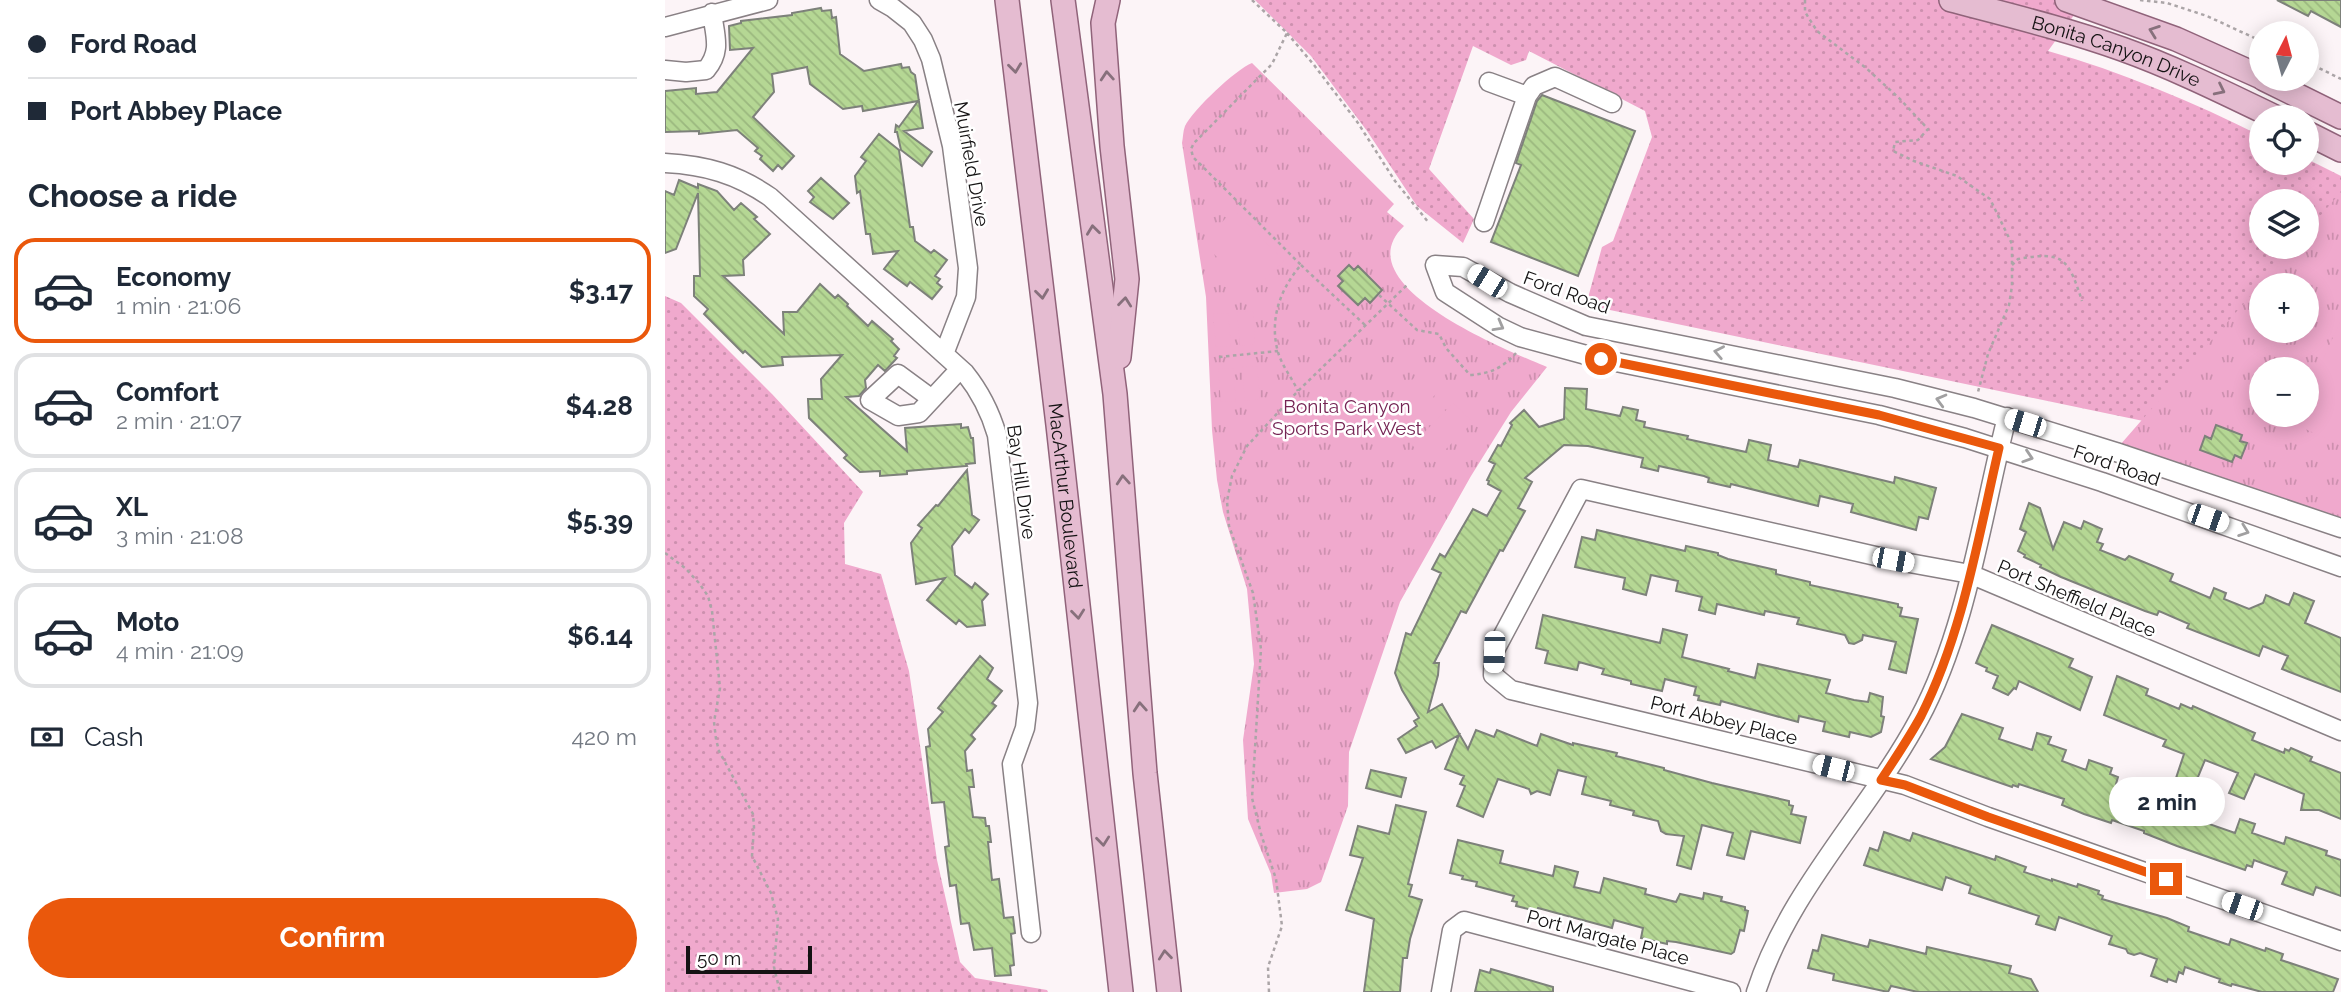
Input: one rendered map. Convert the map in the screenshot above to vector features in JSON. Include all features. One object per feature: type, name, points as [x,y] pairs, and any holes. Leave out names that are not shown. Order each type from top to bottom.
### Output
[{"type":"main road","name":"MacArthur Boulevard","points":[[1007,0],[1121,992]]},
{"type":"main road","points":[[1063,0],[1115,394],[1145,775],[1169,992]]},
{"type":"main road","points":[[1108,0],[1103,23],[1111,146],[1127,279],[1115,394]]},
{"type":"main road","name":"Bonita Canyon Drive","points":[[1951,0],[2122,49],[2203,82],[2250,105]]},
{"type":"main road","name":"Bonita Canyon Drive","points":[[2074,2],[2176,39],[2249,72]]},
{"type":"main road","name":"Bonita Canyon Drive","points":[[2288,91],[2341,117]]},
{"type":"main road","points":[[2319,139],[2341,150]]},
{"type":"street","points":[[665,27],[768,0]]},
{"type":"street","name":"Muirfield Drive","points":[[879,0],[912,23],[923,40],[931,59],[952,146],[968,268],[966,297],[944,354]]},
{"type":"street","points":[[665,70],[706,70],[716,58],[712,13]]},
{"type":"street","points":[[1484,222],[1527,96],[1534,86],[1555,77],[1612,103]]},
{"type":"street","points":[[1489,82],[1527,96]]},
{"type":"street","name":"Bay Hill Drive","points":[[665,163],[706,167],[729,173],[770,197],[960,369],[980,391],[991,412],[997,435],[1028,703],[1025,728],[1012,764],[1031,933]]},
{"type":"street","name":"Ford Road","points":[[2341,528],[2007,417],[1895,387],[1586,326],[1510,293],[1463,267],[1435,265],[1445,292],[1499,327],[1520,337],[1601,359],[1879,415],[1999,448],[2235,527],[2341,567]]},
{"type":"street","points":[[932,399],[960,369]]},
{"type":"street","points":[[1756,992],[1770,954],[1789,917],[1881,780],[1915,727],[1929,699],[1945,660],[1970,574],[2007,417]]},
{"type":"street","name":"Port Sheffield Place","points":[[1581,489],[1893,560],[1970,574],[2341,731]]},
{"type":"street","name":"Port Abbey Place","points":[[1581,489],[1494,652],[1493,675],[1511,690],[1905,785],[1988,817],[2341,941]]},
{"type":"street","name":"Port Margate Place","points":[[1441,992],[1451,930],[1464,921],[1731,992]]},
{"type":"path","points":[[1252,0],[1287,33],[1343,104],[1395,181],[1429,223]]},
{"type":"path","points":[[1805,0],[1804,12],[1817,31],[1899,98],[1928,129],[1918,140],[1895,142],[1893,151],[1957,176],[1990,200],[2012,244],[2009,306],[1988,355],[1978,393]]},
{"type":"path","points":[[2140,0],[2168,3],[2207,16],[2249,35]]},
{"type":"path","points":[[1287,33],[1272,64],[1194,143],[1191,149],[1193,157],[1301,265],[1366,325]]},
{"type":"path","points":[[2319,68],[2341,79]]},
{"type":"path","points":[[2012,265],[2018,258],[2052,255],[2064,260],[2073,275],[2082,301]]},
{"type":"path","points":[[1299,391],[1278,351],[1275,333],[1276,312],[1289,279],[1301,265]]},
{"type":"path","points":[[1269,992],[1268,967],[1282,926],[1276,879],[1252,798],[1261,649],[1253,593],[1229,526],[1227,501],[1232,476],[1247,446],[1407,285]]},
{"type":"path","points":[[1379,295],[1417,330],[1439,334],[1470,375],[1485,374],[1498,369],[1517,352]]},
{"type":"path","points":[[1219,357],[1278,351]]},
{"type":"path","points":[[665,553],[699,583],[708,596],[712,611],[720,688],[714,722],[716,739],[719,751],[753,814],[752,856],[771,893],[778,919],[774,967],[780,992]]},
{"type":"green space","points":[[1255,0],[2085,0],[2048,51],[2157,89],[2249,130],[2249,175],[2319,175],[2319,165],[2341,176],[2341,250],[2319,273],[2249,273],[2249,343],[2261,343],[2261,357],[2249,357],[2249,427],[2264,427],[2268,447],[1586,305],[1602,247],[1613,241],[1652,137],[1645,111],[1529,51],[1526,60],[1511,65],[1473,46],[1429,169],[1474,219],[1463,243],[1417,206],[1367,131],[1311,56]]},
{"type":"green space","name":"Bonita Canyon Sports Park West","points":[[1252,63],[1394,204],[1387,212],[1404,226],[1391,248],[1395,271],[1412,292],[1438,313],[1469,331],[1547,367],[1511,412],[1471,476],[1400,602],[1349,752],[1348,806],[1321,882],[1307,889],[1274,893],[1271,874],[1248,819],[1243,740],[1254,664],[1247,589],[1223,512],[1217,480],[1206,297],[1182,143],[1185,126],[1197,110],[1226,81]]},
{"type":"green space","points":[[2341,192],[2341,524],[2120,445],[2249,297],[2249,343],[2319,343],[2319,273],[2270,273],[2283,259],[2319,259],[2319,217]]},
{"type":"green space","points":[[1234,210],[1284,261],[1252,292],[1202,242]]},
{"type":"green space","points":[[665,296],[681,303],[772,394],[863,492],[844,523],[845,564],[881,574],[909,671],[937,860],[960,962],[975,978],[1048,992],[665,992]]},
{"type":"green space","points":[[1253,311],[1255,344],[1240,346],[1237,312]]},
{"type":"green space","points":[[1228,313],[1231,346],[1216,347],[1213,314]]},
{"type":"green space","points":[[2341,320],[2341,446],[2301,427],[2319,427],[2319,368]]},
{"type":"green space","points":[[1257,366],[1260,399],[1245,401],[1242,367]]},
{"type":"green space","points":[[1233,368],[1236,401],[1221,402],[1218,369]]},
{"type":"green space","points":[[1421,371],[1440,390],[1398,432],[1379,413]]},
{"type":"green space","points":[[1453,403],[1473,422],[1431,464],[1412,445]]},
{"type":"building","points":[[2277,0],[2341,0],[2341,27],[2311,11],[2308,16]]},
{"type":"building","points":[[821,8],[822,11],[831,10],[832,18],[836,17],[840,54],[864,71],[901,64],[902,68],[909,67],[915,75],[923,128],[904,131],[932,152],[922,166],[901,150],[895,132],[896,125],[899,127],[918,101],[863,111],[862,106],[843,109],[810,84],[807,67],[772,74],[774,92],[753,117],[794,156],[782,169],[778,165],[773,171],[760,159],[762,156],[755,151],[758,148],[737,130],[699,134],[699,131],[665,132],[665,91],[696,88],[696,94],[717,92],[753,48],[730,50],[729,26],[741,21],[792,15]]},
{"type":"building","points":[[1542,95],[1635,131],[1578,276],[1491,242],[1521,165],[1516,163],[1537,101]]},
{"type":"building","points":[[879,134],[899,150],[910,227],[913,227],[915,241],[931,253],[934,250],[947,260],[935,276],[940,279],[937,283],[942,287],[932,299],[910,282],[907,286],[884,269],[898,251],[873,254],[870,234],[866,234],[860,191],[857,193],[855,176],[866,161],[861,157]]},
{"type":"building","points":[[821,178],[849,203],[833,219],[810,202],[814,197],[808,191]]},
{"type":"building","points":[[679,180],[698,188],[698,184],[717,191],[734,210],[741,203],[757,217],[754,219],[770,234],[743,260],[744,275],[723,276],[784,334],[783,312],[797,312],[820,284],[835,298],[838,295],[868,326],[872,321],[893,339],[891,341],[899,349],[894,356],[897,358],[885,371],[878,365],[865,380],[866,388],[859,396],[846,397],[907,451],[905,428],[961,424],[961,428],[968,427],[973,438],[975,463],[880,476],[880,471],[860,472],[844,458],[847,455],[809,418],[808,399],[822,399],[821,379],[842,355],[782,357],[783,365],[762,367],[745,351],[743,353],[704,314],[708,309],[694,296],[694,276],[700,276],[698,193],[676,249],[665,253],[665,191],[674,195]]},
{"type":"building","points":[[1349,265],[1354,270],[1358,266],[1382,290],[1370,303],[1365,298],[1358,305],[1338,286],[1343,281],[1338,276]]},
{"type":"building","points":[[1565,388],[1587,389],[1586,409],[1620,416],[1623,407],[1638,410],[1636,420],[1645,422],[1644,427],[1688,436],[1687,439],[1746,452],[1749,440],[1771,445],[1768,460],[1798,467],[1800,460],[1894,483],[1895,477],[1936,488],[1928,519],[1919,517],[1916,530],[1851,512],[1853,504],[1820,496],[1818,506],[1731,484],[1730,487],[1708,482],[1709,478],[1704,476],[1659,466],[1658,471],[1641,467],[1643,458],[1588,446],[1564,445],[1525,478],[1532,482],[1518,508],[1525,511],[1503,551],[1500,550],[1466,613],[1461,611],[1434,663],[1439,663],[1438,675],[1428,712],[1442,704],[1468,749],[1476,730],[1494,737],[1497,730],[1537,746],[1541,734],[1573,745],[1617,753],[1616,756],[1712,783],[1789,801],[1789,805],[1793,806],[1791,814],[1806,817],[1800,843],[1751,831],[1744,859],[1727,855],[1733,833],[1702,825],[1691,869],[1677,865],[1684,836],[1666,834],[1661,831],[1658,821],[1633,815],[1634,811],[1610,805],[1611,801],[1582,794],[1586,777],[1558,770],[1550,795],[1537,791],[1531,794],[1529,789],[1498,779],[1483,817],[1457,806],[1465,786],[1460,784],[1464,776],[1445,769],[1459,735],[1436,748],[1432,741],[1406,753],[1398,739],[1417,726],[1414,721],[1419,718],[1395,673],[1406,633],[1411,635],[1441,573],[1432,569],[1440,554],[1445,557],[1473,509],[1487,516],[1501,491],[1488,484],[1487,480],[1495,464],[1489,461],[1498,445],[1501,446],[1512,425],[1510,423],[1524,410],[1539,427],[1564,419]]},
{"type":"building","points":[[2216,425],[2242,435],[2240,441],[2247,443],[2241,458],[2235,455],[2232,462],[2200,450],[2205,436],[2211,439]]},
{"type":"building","points":[[967,470],[972,515],[979,520],[969,533],[965,529],[952,546],[955,575],[972,588],[975,583],[988,594],[982,601],[985,625],[967,627],[959,620],[956,624],[927,600],[945,578],[916,584],[911,543],[922,528],[918,525],[936,505],[938,506]]},
{"type":"building","points":[[2029,503],[2040,508],[2053,549],[2064,522],[2081,529],[2084,521],[2102,529],[2097,542],[2103,544],[2100,550],[2125,560],[2129,556],[2173,574],[2170,581],[2210,598],[2214,588],[2226,593],[2224,599],[2249,609],[2263,603],[2266,595],[2289,605],[2294,593],[2314,601],[2305,623],[2341,638],[2341,692],[2282,669],[2288,656],[2263,646],[2259,656],[2187,628],[2189,624],[2159,611],[2157,615],[2145,611],[2040,567],[2041,565],[2018,551],[2026,532],[2020,529]]},
{"type":"building","points":[[1597,530],[1685,551],[1686,546],[1718,553],[1728,559],[1776,570],[1776,574],[1810,582],[1810,585],[1898,604],[1898,607],[1902,608],[1900,616],[1918,619],[1906,673],[1889,669],[1896,642],[1863,635],[1862,640],[1849,643],[1845,635],[1797,624],[1799,618],[1765,611],[1764,615],[1717,604],[1715,614],[1699,610],[1702,597],[1676,591],[1678,581],[1651,575],[1646,595],[1623,589],[1625,578],[1575,567],[1582,537],[1595,540]]},
{"type":"building","points":[[1543,615],[1660,643],[1663,629],[1687,635],[1682,657],[1755,678],[1758,664],[1830,680],[1826,693],[1854,700],[1868,702],[1870,693],[1883,697],[1881,716],[1884,717],[1881,732],[1871,737],[1850,732],[1849,737],[1823,731],[1825,722],[1799,716],[1798,722],[1721,701],[1720,705],[1698,700],[1699,696],[1694,695],[1696,687],[1665,679],[1662,691],[1602,674],[1604,669],[1579,662],[1577,670],[1545,663],[1548,651],[1536,648]]},
{"type":"building","points":[[1992,625],[2073,659],[2069,667],[2092,677],[2080,710],[2019,681],[2016,689],[2008,695],[1993,688],[1998,676],[1976,663]]},
{"type":"building","points":[[980,656],[993,668],[987,679],[1002,691],[992,703],[996,706],[971,735],[975,739],[965,751],[967,771],[972,770],[974,787],[969,787],[973,817],[985,818],[986,826],[989,826],[992,880],[999,879],[1004,918],[1013,917],[1015,933],[1011,934],[1014,965],[1010,966],[1011,975],[995,976],[992,948],[974,950],[969,923],[961,924],[956,885],[950,886],[945,847],[949,846],[944,802],[932,803],[926,747],[930,746],[928,729],[943,712],[938,708]]},
{"type":"building","points":[[2117,676],[2148,689],[2146,695],[2179,709],[2181,704],[2192,709],[2193,706],[2255,733],[2252,740],[2284,753],[2285,749],[2289,751],[2291,748],[2312,757],[2310,761],[2341,773],[2341,819],[2319,810],[2301,810],[2304,794],[2255,774],[2244,799],[2229,793],[2238,773],[2205,760],[2188,801],[2214,810],[2209,824],[2235,833],[2240,819],[2255,824],[2252,833],[2284,844],[2286,837],[2327,851],[2326,855],[2341,860],[2341,896],[2316,887],[2313,895],[2282,884],[2287,872],[2254,860],[2252,867],[2247,865],[2245,870],[2177,846],[2144,831],[2084,814],[2062,805],[2064,799],[2019,784],[2018,787],[2012,787],[1931,759],[1945,747],[1962,714],[2003,728],[1999,739],[2032,750],[2037,733],[2051,737],[2048,744],[2066,750],[2062,761],[2086,770],[2089,760],[2112,768],[2110,774],[2118,777],[2116,784],[2169,799],[2184,754],[2163,746],[2166,740],[2104,715]]},
{"type":"building","points":[[1371,770],[1406,778],[1401,797],[1366,788]]},
{"type":"building","points":[[1396,805],[1426,812],[1408,884],[1412,885],[1409,896],[1422,900],[1407,958],[1403,958],[1400,992],[1364,992],[1374,919],[1346,910],[1363,858],[1350,855],[1358,826],[1389,834]]},
{"type":"building","points":[[1884,832],[1910,841],[1913,833],[1995,860],[1996,856],[2026,867],[2024,872],[2099,891],[2102,899],[2167,918],[2189,927],[2188,931],[2229,945],[2231,939],[2265,951],[2266,948],[2283,954],[2281,960],[2338,979],[2333,992],[2262,992],[2232,984],[2231,986],[2219,982],[2220,979],[2185,967],[2183,974],[2179,972],[2176,982],[2168,979],[2167,982],[2151,976],[2157,959],[2140,953],[2134,955],[2126,949],[2109,944],[2112,936],[2059,917],[2055,930],[2036,924],[2039,916],[1969,893],[1971,886],[1946,877],[1942,890],[1864,865],[1870,848],[1878,851]]},
{"type":"building","points":[[1458,840],[1503,851],[1500,863],[1553,876],[1555,866],[1578,872],[1574,887],[1600,893],[1604,878],[1646,889],[1645,894],[1676,902],[1680,894],[1703,899],[1704,893],[1722,897],[1721,901],[1745,907],[1748,911],[1744,931],[1740,930],[1734,952],[1731,954],[1676,942],[1667,941],[1667,944],[1641,938],[1643,928],[1614,920],[1612,928],[1538,908],[1537,911],[1516,906],[1517,902],[1512,901],[1514,896],[1476,886],[1477,882],[1450,873]]},
{"type":"building","points":[[1822,935],[1868,947],[1870,940],[1926,954],[1927,947],[2011,966],[2009,973],[2031,979],[2038,992],[1918,992],[1891,986],[1888,992],[1833,980],[1834,974],[1808,968],[1813,950],[1818,951]]},
{"type":"building","points":[[1491,969],[1553,987],[1553,992],[1475,992],[1480,970],[1490,973]]},
{"type":"route","points":[[1601,359],[1879,415],[1999,448],[1964,600],[1945,660],[1921,716],[1881,780],[1905,785],[2166,879]]}]
